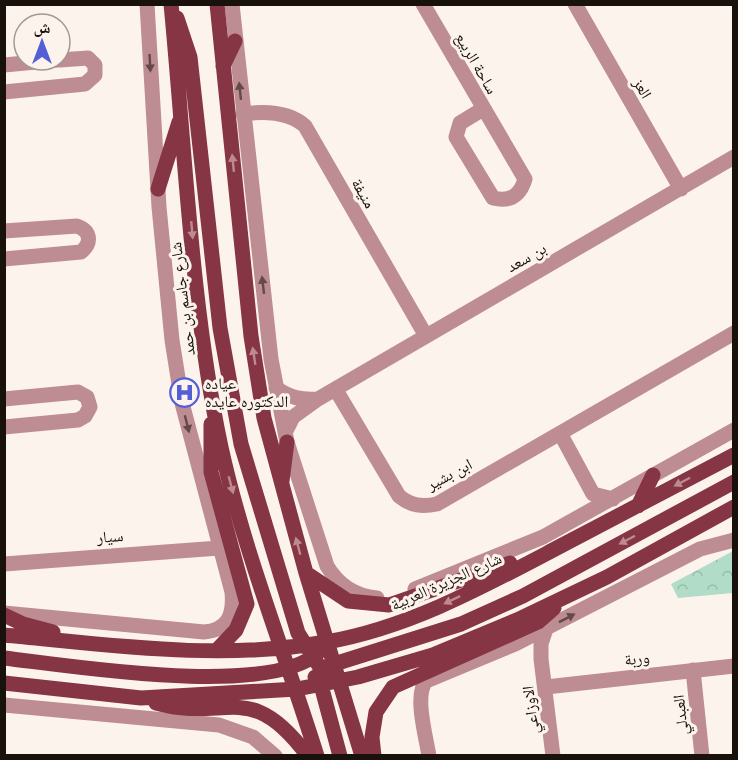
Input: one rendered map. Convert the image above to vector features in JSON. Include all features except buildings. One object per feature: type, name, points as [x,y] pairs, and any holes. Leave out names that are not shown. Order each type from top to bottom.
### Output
[{"type":"main road","points":[[217,4],[251,336],[264,418],[306,573],[328,642],[297,689],[317,756]]},
{"type":"main road","points":[[171,5],[190,57],[220,328],[234,416],[255,498],[293,622],[312,666],[340,756]]},
{"type":"main road","name":"شارع جاسم بن حمد","points":[[171,5],[196,270],[214,410],[240,519],[282,648],[312,666]]},
{"type":"main road","points":[[223,66],[235,41]]},
{"type":"main road","points":[[158,189],[181,114]]},
{"type":"main road","points":[[214,410],[210,447],[211,472],[247,604],[236,630],[217,650]]},
{"type":"main road","points":[[281,484],[286,437]]},
{"type":"main road","name":"شارع الجزيرة العربية","points":[[312,666],[328,642],[385,627],[435,609],[537,559],[734,455]]},
{"type":"main road","points":[[638,506],[653,475]]},
{"type":"main road","points":[[4,658],[137,674],[241,675],[312,666],[461,624],[523,596],[734,482]]},
{"type":"main road","name":"شارع الجزيرة العربية","points":[[4,635],[173,650],[282,648],[341,680],[433,655],[559,600],[607,577],[734,507]]},
{"type":"main road","points":[[712,518],[734,519]]},
{"type":"main road","points":[[306,573],[348,602],[389,606],[514,562],[537,559]]},
{"type":"main road","points":[[374,756],[372,737],[376,712],[393,687],[538,622],[550,613],[559,600]]},
{"type":"main road","points":[[4,614],[23,624],[78,642]]},
{"type":"main road","points":[[341,680],[362,756]]},
{"type":"main road","points":[[4,683],[141,698],[177,707],[231,706],[264,712],[285,728],[308,756]]},
{"type":"main road","points":[[141,698],[297,689]]},
{"type":"street","name":"شارع جاسم بن حمد","points":[[4,614],[204,632],[219,630],[231,617],[232,592],[182,403],[172,340],[158,189],[147,4]]},
{"type":"street","points":[[232,4],[276,388],[286,437]]},
{"type":"street","name":"ساحة الربيع","points":[[423,4],[525,179],[522,189],[514,198],[503,201],[493,198],[456,137],[460,123],[483,109]]},
{"type":"street","name":"العز","points":[[575,4],[681,189]]},
{"type":"street","points":[[4,92],[85,84],[95,75],[95,65],[88,58],[72,59]]},
{"type":"street","name":"منيفة","points":[[243,114],[276,114],[294,117],[305,126],[426,336]]},
{"type":"street","name":"بن سعد","points":[[286,437],[293,417],[318,399],[734,157]]},
{"type":"street","points":[[4,231],[77,226],[87,231],[89,238],[88,245],[81,252],[4,258]]},
{"type":"street","name":"ابن بشير","points":[[336,390],[399,496],[416,505],[436,504],[734,333]]},
{"type":"street","points":[[276,388],[289,397],[301,400],[318,399]]},
{"type":"street","points":[[4,399],[78,392],[87,397],[90,407],[87,414],[78,420],[4,427]]},
{"type":"street","name":"شارع الجزيرة العربية","points":[[286,437],[324,560],[337,582],[357,594],[385,598],[409,591],[543,537],[734,430]]},
{"type":"street","points":[[560,433],[593,494],[613,499]]},
{"type":"street","points":[[429,756],[420,700],[426,681],[546,629],[700,549],[734,540]]},
{"type":"street","name":"سيار","points":[[4,564],[219,548]]},
{"type":"street","name":"الاوزاعي","points":[[546,629],[541,644],[541,659],[553,756]]},
{"type":"street","points":[[514,644],[532,651],[541,659]]},
{"type":"street","name":"وربة","points":[[546,687],[734,666]]},
{"type":"street","name":"العبدلي","points":[[693,670],[702,756]]},
{"type":"street","points":[[4,705],[219,725],[253,737],[270,751]]},
{"type":"green space","points":[[733,551],[733,593],[678,598],[671,584]]},
{"type":"place","name":"عياده الدكتوره عايده","points":[[184,392]]}]
